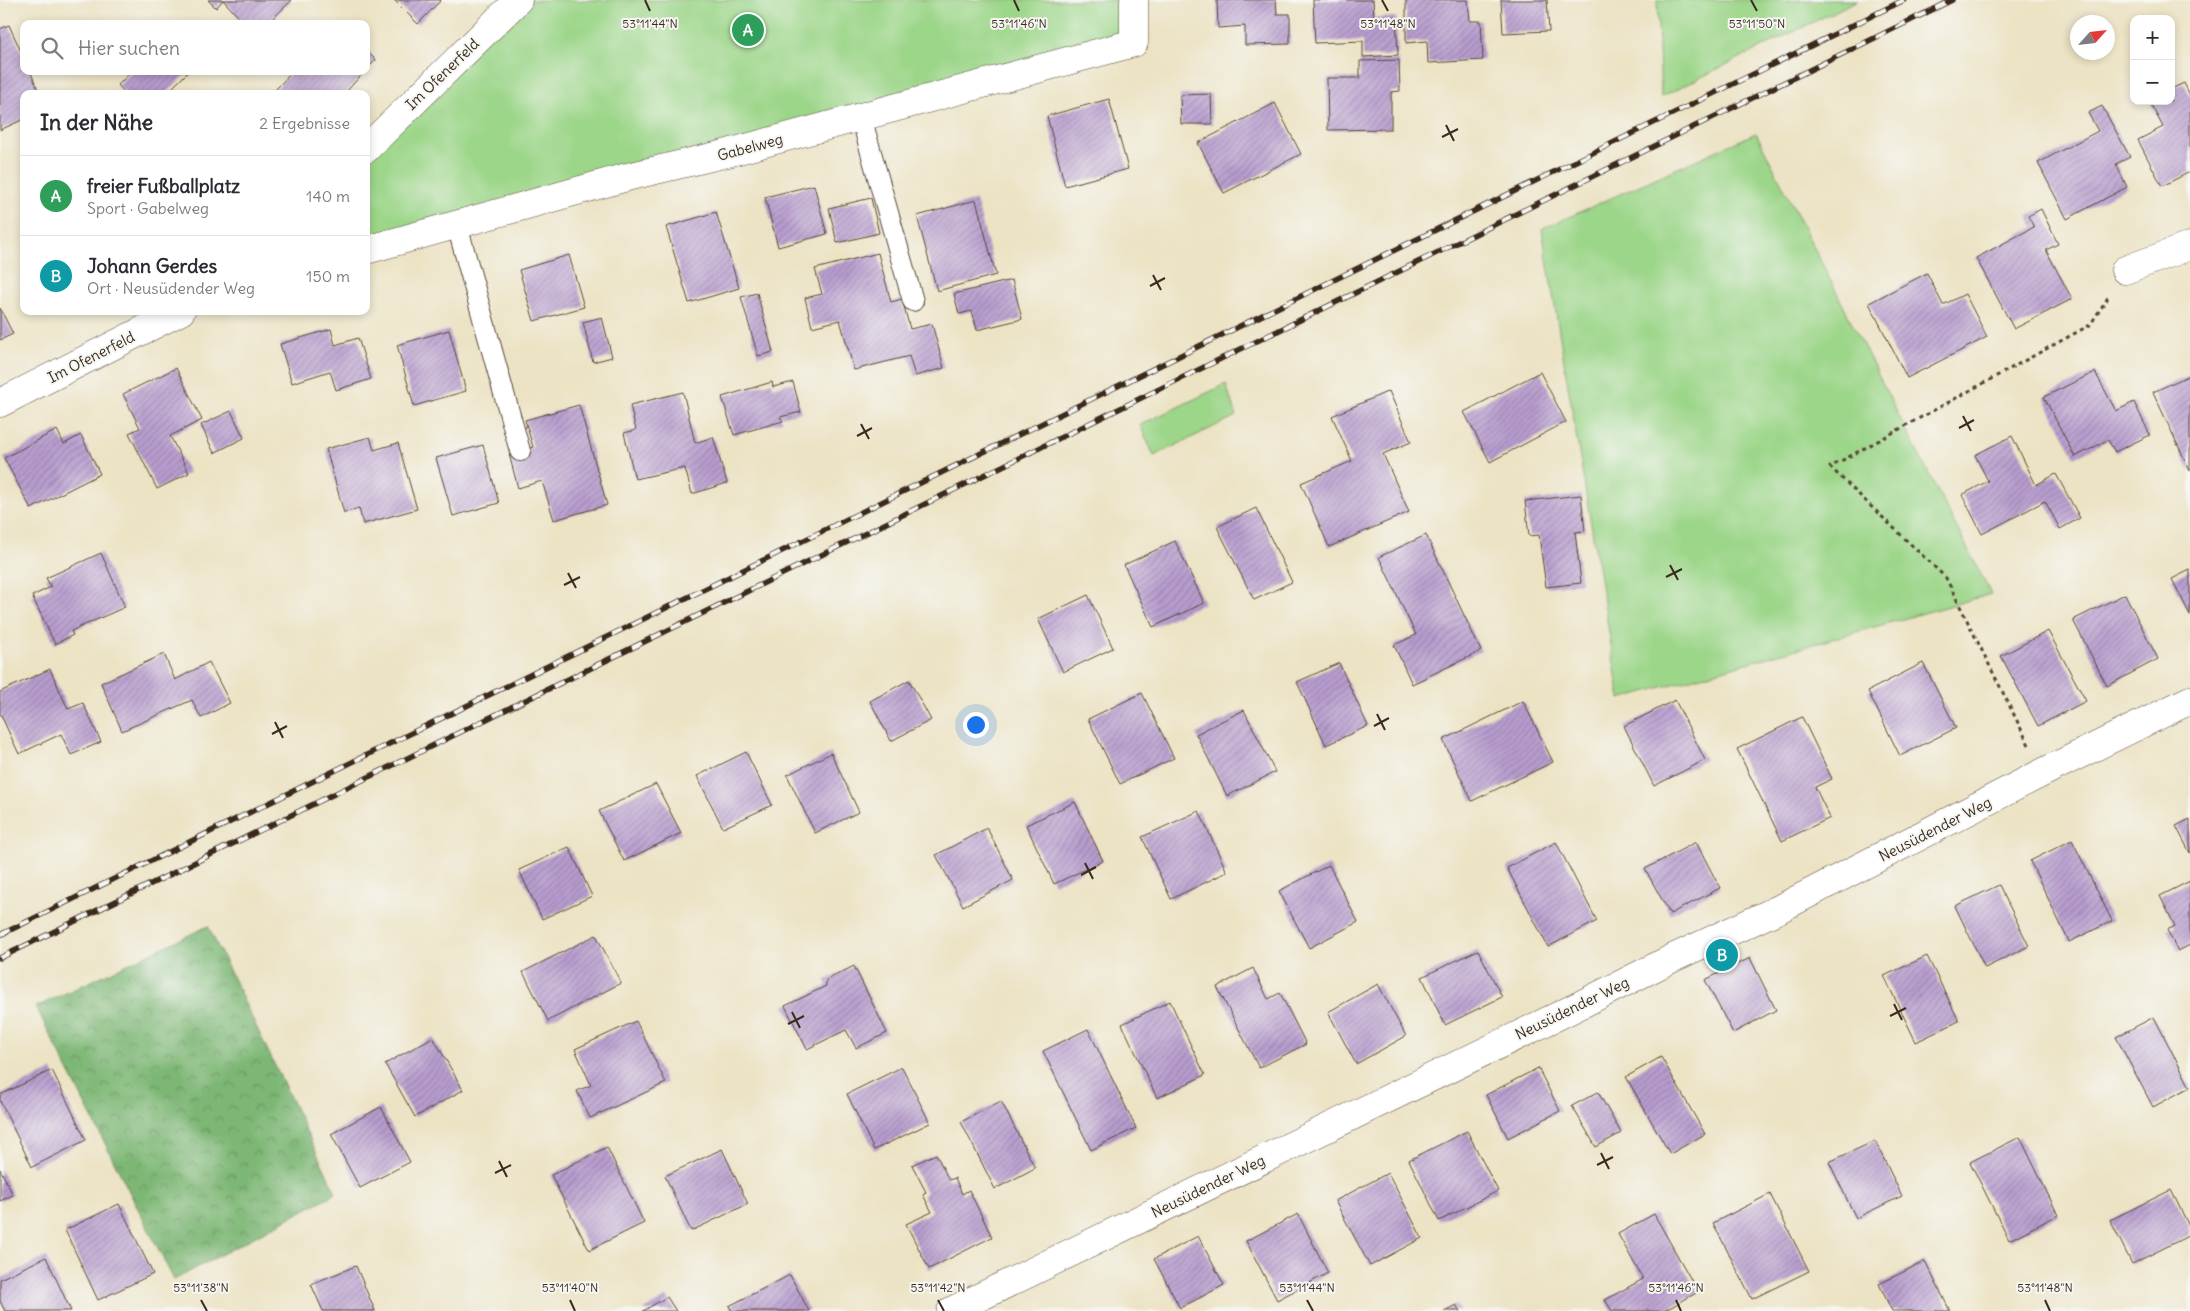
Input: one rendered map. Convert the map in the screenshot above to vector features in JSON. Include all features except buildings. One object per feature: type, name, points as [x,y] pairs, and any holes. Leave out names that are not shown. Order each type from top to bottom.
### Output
[{"type":"street","name":"Im Ofenerfeld","points":[[370,145],[518,0]]},
{"type":"street","name":"Gabelweg","points":[[370,249],[627,177],[724,154],[1134,43],[1134,0]]},
{"type":"street","points":[[2125,270],[2190,246]]},
{"type":"street","name":"Im Ofenerfeld","points":[[0,403],[173,315]]},
{"type":"street","name":"Neusüdender Weg","points":[[951,1311],[1673,958],[1779,909],[2042,773],[2190,700]]},
{"type":"lane","points":[[862,117],[913,300]]},
{"type":"lane","points":[[457,225],[520,451]]},
{"type":"path","points":[[2042,773],[1946,578],[1830,467],[2090,325],[2125,270]]},
{"type":"green space","points":[[518,0],[1134,0],[1134,43],[370,250],[370,146]]},
{"type":"green space","points":[[1657,0],[1858,0],[1661,97]]},
{"type":"green space","points":[[1756,133],[1991,594],[1620,699],[1542,229]]},
{"type":"green space","points":[[1226,384],[1236,416],[1154,456],[1140,425]]},
{"type":"green space","points":[[208,926],[336,1193],[174,1280],[36,1007]]},
{"type":"railway","points":[[0,935],[1904,0]]},
{"type":"railway","points":[[0,958],[1952,0]]},
{"type":"place","name":"freier Fußballplatz","points":[[748,30]]},
{"type":"place","name":"Johann Gerdes","points":[[1722,955]]}]
